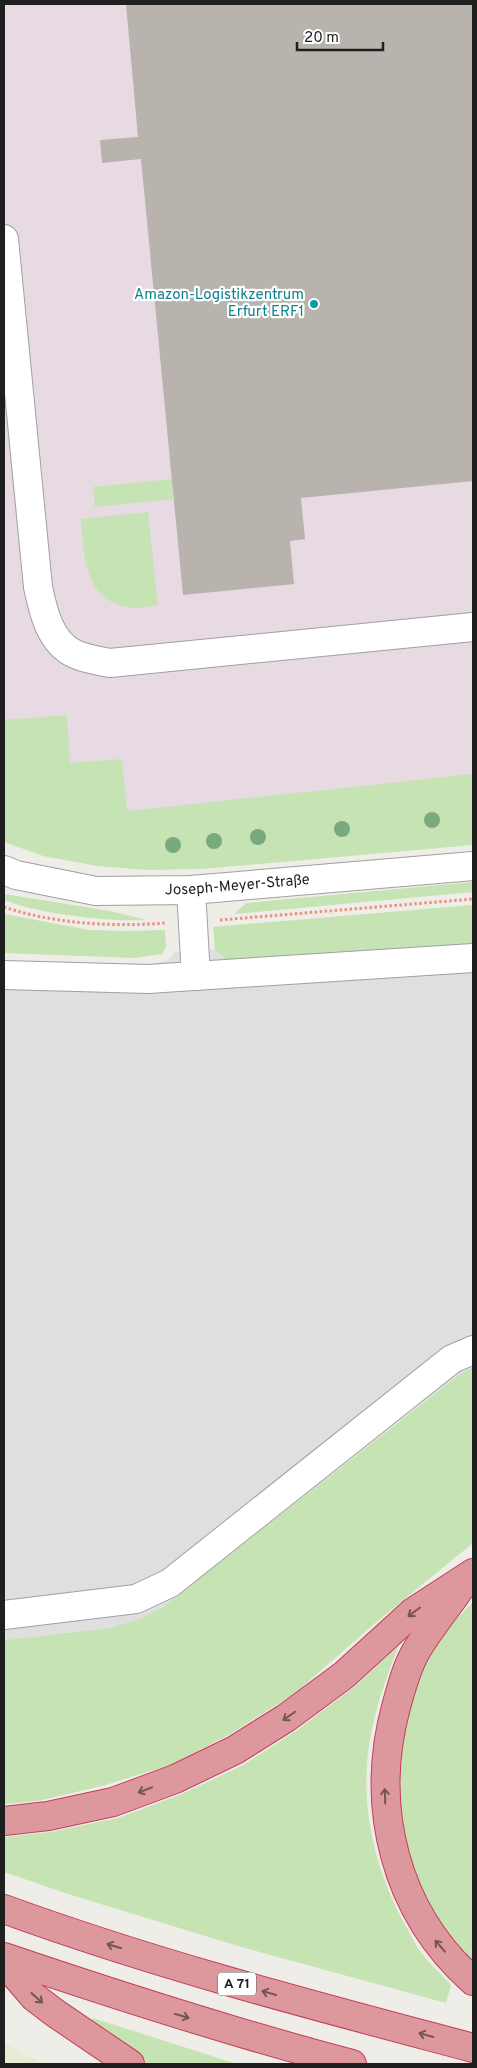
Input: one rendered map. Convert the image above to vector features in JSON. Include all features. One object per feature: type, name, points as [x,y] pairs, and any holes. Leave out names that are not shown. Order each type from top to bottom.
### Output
[{"type":"highway","points":[[4,1821],[48,1816],[113,1802],[175,1779],[235,1750],[286,1718],[344,1674],[413,1612],[471,1574]]},
{"type":"highway","points":[[471,1574],[415,1654],[400,1692],[389,1733],[384,1773],[388,1822],[395,1857],[410,1898],[434,1939],[473,1981]]},
{"type":"highway","name":"A 71","points":[[4,1909],[57,1928],[228,1981],[473,2048]]},
{"type":"highway","points":[[4,1957],[135,2002],[352,2064]]},
{"type":"highway","points":[[4,1962],[34,1997],[55,2014],[130,2064]]},
{"type":"street","points":[[4,239],[38,587],[48,626],[60,642],[74,654],[110,663],[473,627]]},
{"type":"street","name":"Joseph-Meyer-Straße","points":[[4,870],[16,875],[96,891],[191,890],[473,866]]},
{"type":"street","points":[[191,890],[196,976]]},
{"type":"street","points":[[4,975],[148,979],[473,958]]},
{"type":"street","points":[[4,1615],[136,1599],[170,1583],[452,1359],[473,1350]]},
{"type":"shaded area","points":[[4,4],[473,4],[473,801],[208,827],[4,800]]},
{"type":"shaded area","points":[[473,945],[473,1367],[461,1373],[387,1429],[163,1607],[140,1619],[109,1628],[4,1640],[4,962],[145,967],[168,960],[175,952],[194,950],[215,950],[229,963]]},
{"type":"green space","points":[[172,479],[173,499],[95,507],[93,487]]},
{"type":"green space","points":[[148,512],[158,605],[134,608],[117,604],[105,597],[96,588],[90,576],[86,563],[81,519]]},
{"type":"green space","points":[[67,715],[70,763],[122,759],[127,811],[473,774],[473,845],[202,869],[146,870],[97,866],[43,856],[4,842],[4,720]]},
{"type":"green space","points":[[473,882],[473,892],[234,914],[246,903]]},
{"type":"green space","points":[[4,894],[110,911],[147,920],[113,920],[54,913],[4,900]]},
{"type":"green space","points":[[473,905],[473,945],[229,963],[215,950],[213,927]]},
{"type":"green space","points":[[4,914],[89,930],[165,930],[166,947],[162,954],[135,958],[4,953]]},
{"type":"green space","points":[[473,1367],[473,1543],[374,1624],[294,1694],[227,1736],[170,1765],[102,1786],[38,1801],[4,1804],[4,1640],[109,1628],[163,1607],[461,1373]]},
{"type":"green space","points":[[473,1602],[473,1963],[443,1929],[418,1880],[408,1849],[402,1818],[399,1786],[406,1722],[415,1691],[427,1661],[441,1637]]},
{"type":"green space","points":[[399,1645],[377,1708],[368,1754],[366,1780],[371,1832],[377,1857],[395,1905],[418,1948],[451,1985],[446,2003],[238,1946],[68,1894],[4,1872],[4,1837],[50,1832],[118,1818],[182,1794],[243,1765],[296,1731],[354,1687]]},
{"type":"green space","points":[[93,2018],[237,2064],[148,2064],[91,2021]]},
{"type":"green space","points":[[4,2043],[44,2064],[4,2064]]},
{"type":"building","name":"Amazon-Logistikzentrum Erfurt ERF1","points":[[126,4],[473,4],[473,481],[301,498],[305,539],[290,541],[294,584],[183,595],[141,159],[102,163],[100,140],[138,137]]},
{"type":"place","name":"Amazon-Logistikzentrum Erfurt ERF1","points":[[314,304]]}]
